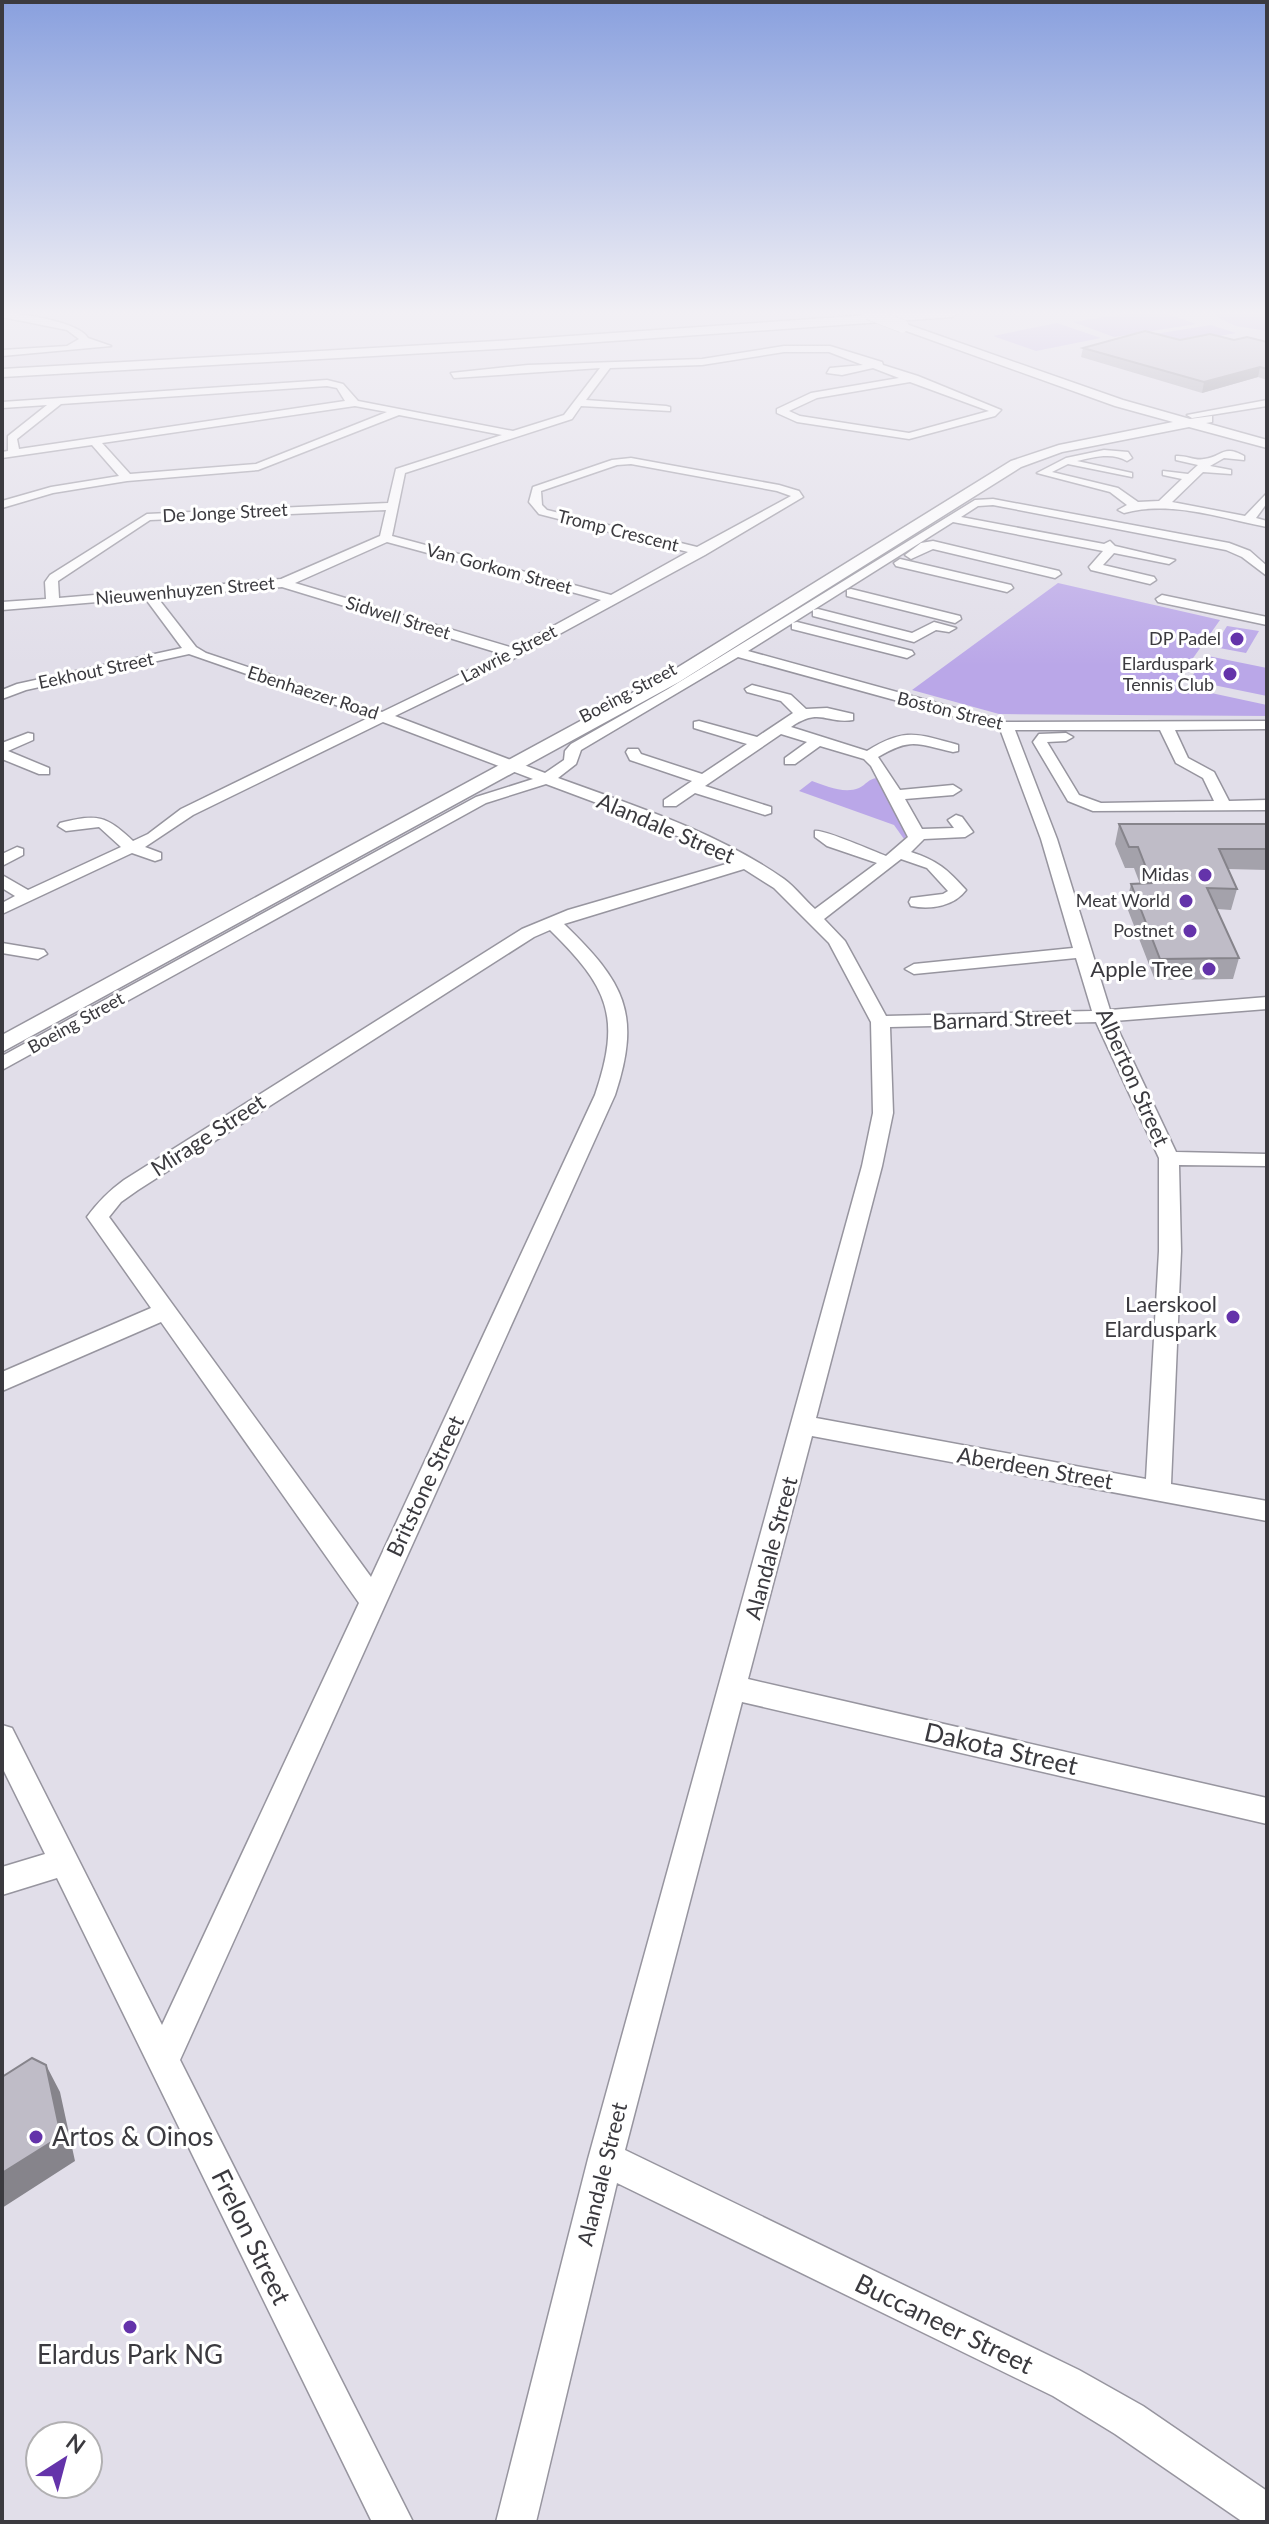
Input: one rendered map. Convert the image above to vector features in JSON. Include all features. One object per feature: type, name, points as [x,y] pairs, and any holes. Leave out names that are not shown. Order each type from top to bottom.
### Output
[{"type":"main road","points":[[1081,435],[1090,431]]},
{"type":"main road","points":[[993,460],[1104,431]]},
{"type":"main road","name":"Boeing Street","points":[[2,1038],[213,926],[355,840],[723,648],[1016,464],[1059,449],[1143,431]]},
{"type":"main road","points":[[1224,431],[1267,445]]},
{"type":"main road","points":[[1119,437],[1198,436],[1267,445]]},
{"type":"main road","name":"Boeing Street","points":[[2,1045],[711,649],[905,528],[957,482]]},
{"type":"street","points":[[21,431],[12,438],[8,454],[170,431]]},
{"type":"street","points":[[2,505],[51,490],[127,478],[258,467],[350,431]]},
{"type":"street","points":[[497,431],[514,434]]},
{"type":"street","points":[[386,538],[400,471],[524,431]]},
{"type":"street","points":[[875,431],[909,436],[928,431]]},
{"type":"street","points":[[95,442],[127,478]]},
{"type":"street","points":[[1127,458],[1126,454],[1113,452],[1064,463],[1042,473],[1114,490],[1135,505]]},
{"type":"street","points":[[1168,499],[1192,482],[1218,454],[1236,454],[1240,458]]},
{"type":"street","points":[[1180,458],[1227,472]]},
{"type":"street","name":"Tromp Crescent","points":[[701,552],[543,512],[536,506],[534,492],[626,461],[751,483]]},
{"type":"street","points":[[1064,463],[1128,475]]},
{"type":"street","points":[[1167,473],[1192,482]]},
{"type":"street","name":"Lawrie Street","points":[[2,909],[132,848],[187,812],[514,653],[797,497],[789,491],[751,483]]},
{"type":"street","points":[[1154,489],[1168,499],[1191,502]]},
{"type":"street","points":[[1108,524],[1135,505],[1168,499],[1259,506]]},
{"type":"street","name":"Boeing Street","points":[[2,1064],[481,800],[516,791],[543,779],[569,764],[576,747],[736,652],[975,503],[993,502],[1108,524]]},
{"type":"street","name":"De Jonge Street","points":[[53,602],[51,582],[54,578],[147,517],[391,506]]},
{"type":"street","points":[[1229,510],[1259,506]]},
{"type":"street","points":[[1259,506],[1267,524]]},
{"type":"street","points":[[951,518],[1169,560]]},
{"type":"street","points":[[1108,524],[1229,547],[1246,554],[1267,572]]},
{"type":"street","points":[[1129,528],[1095,567],[1150,580]]},
{"type":"street","name":"Nieuwenhuyzen Street","points":[[2,606],[283,583],[386,538]]},
{"type":"street","name":"Van Gorkom Street","points":[[386,538],[613,599]]},
{"type":"street","points":[[773,663],[777,642],[797,626],[925,546],[933,545],[1055,574]]},
{"type":"street","points":[[900,563],[1007,588]]},
{"type":"street","name":"Sidwell Street","points":[[283,583],[514,653]]},
{"type":"street","points":[[818,613],[914,638],[934,626],[952,624],[851,593]]},
{"type":"street","points":[[148,594],[191,650]]},
{"type":"street","points":[[1162,599],[1267,621]]},
{"type":"street","points":[[797,626],[907,654]]},
{"type":"street","name":"Ebenhaezer Road","points":[[191,650],[507,762]]},
{"type":"street","name":"Eekhout Street","points":[[2,695],[22,687],[191,650]]},
{"type":"street","name":"Boston Street","points":[[736,652],[1006,726],[1168,731],[1267,725]]},
{"type":"street","points":[[752,689],[786,698],[802,713]]},
{"type":"street","points":[[670,803],[802,713],[827,712],[848,717]]},
{"type":"street","points":[[699,725],[760,743]]},
{"type":"street","name":"Alberton Street","points":[[1006,726],[1049,839],[1103,1016],[1169,1158],[1170,1251],[1158,1491]]},
{"type":"street","points":[[781,729],[869,756],[896,795],[917,834],[916,839],[856,889],[815,917]]},
{"type":"street","points":[[1267,737],[1168,731],[1044,737],[1040,742],[1073,798],[1082,804],[1099,808],[1267,805]]},
{"type":"street","points":[[1168,731],[1181,760],[1209,775],[1224,806]]},
{"type":"street","points":[[2,751],[28,737]]},
{"type":"street","points":[[869,756],[897,739],[920,739],[953,748]]},
{"type":"street","points":[[790,761],[819,740]]},
{"type":"street","points":[[2,751],[44,771]]},
{"type":"street","points":[[633,752],[635,757],[765,810]]},
{"type":"street","name":"Alandale Street","points":[[507,762],[543,779],[651,818],[748,863],[780,884],[836,941],[880,1022],[883,1113],[872,1166],[734,1688],[605,2159],[516,2522]]},
{"type":"street","points":[[896,795],[953,790]]},
{"type":"street","points":[[917,834],[965,832],[956,820]]},
{"type":"street","points":[[66,826],[90,821],[104,823],[132,848],[155,856]]},
{"type":"street","points":[[821,834],[833,843],[933,865],[946,882],[958,890],[948,899],[917,902]]},
{"type":"street","points":[[2,861],[17,852]]},
{"type":"street","name":"Mirage Street","points":[[372,1600],[98,1217],[103,1207],[131,1185],[498,950],[551,922],[748,863]]},
{"type":"street","points":[[2,880],[27,897]]},
{"type":"street","name":"Britstone Street","points":[[164,2058],[605,1095],[619,1047],[617,1010],[609,992],[580,949],[551,922]]},
{"type":"street","points":[[2,948],[38,954]]},
{"type":"street","points":[[914,969],[1083,952]]},
{"type":"street","name":"Barnard Street","points":[[880,1022],[1103,1016],[1267,1003]]},
{"type":"street","points":[[1169,1158],[1267,1160]]},
{"type":"street","points":[[2,1382],[164,1311]]},
{"type":"street","name":"Aberdeen Street","points":[[803,1425],[1267,1511]]},
{"type":"street","name":"Dakota Street","points":[[734,1688],[1267,1811]]},
{"type":"street","name":"Frelon Street","points":[[2,1737],[393,2522]]},
{"type":"street","points":[[2,1881],[63,1862]]},
{"type":"street","name":"Buccaneer Street","points":[[605,2159],[1066,2383],[1129,2420],[1267,2515]]},
{"type":"shaded area","points":[[1058,583],[1220,620],[1174,685],[1267,705],[1267,716],[999,714],[912,690]]},
{"type":"shaded area","name":"DP Padel","points":[[1227,626],[1259,631],[1246,653],[1214,647]]},
{"type":"shaded area","name":"Elarduspark Tennis Club","points":[[1208,656],[1267,668],[1267,696],[1189,680]]},
{"type":"shaded area","points":[[877,778],[909,833],[904,839],[894,825],[799,791],[812,781],[847,790],[859,788]]},
{"type":"building","points":[[1119,824],[1267,824],[1267,849],[1219,849],[1237,889],[1207,888],[1239,958],[1160,959],[1131,884],[1152,883],[1138,847],[1129,847]]},
{"type":"building","points":[[32,2058],[46,2065],[61,2136],[2,2173],[2,2077]]},
{"type":"place","name":"DP Padel","points":[[1237,639]]},
{"type":"place","name":"Elarduspark Tennis Club","points":[[1230,674]]},
{"type":"place","name":"Midas","points":[[1205,875]]},
{"type":"place","name":"Meat World","points":[[1186,901]]},
{"type":"place","name":"Postnet","points":[[1190,931]]},
{"type":"place","name":"Apple Tree","points":[[1209,969]]},
{"type":"place","name":"Laerskool Elarduspark","points":[[1233,1317]]},
{"type":"place","name":"Artos & Oinos","points":[[36,2137]]},
{"type":"place","name":"Elardus Park NG","points":[[130,2327]]}]
